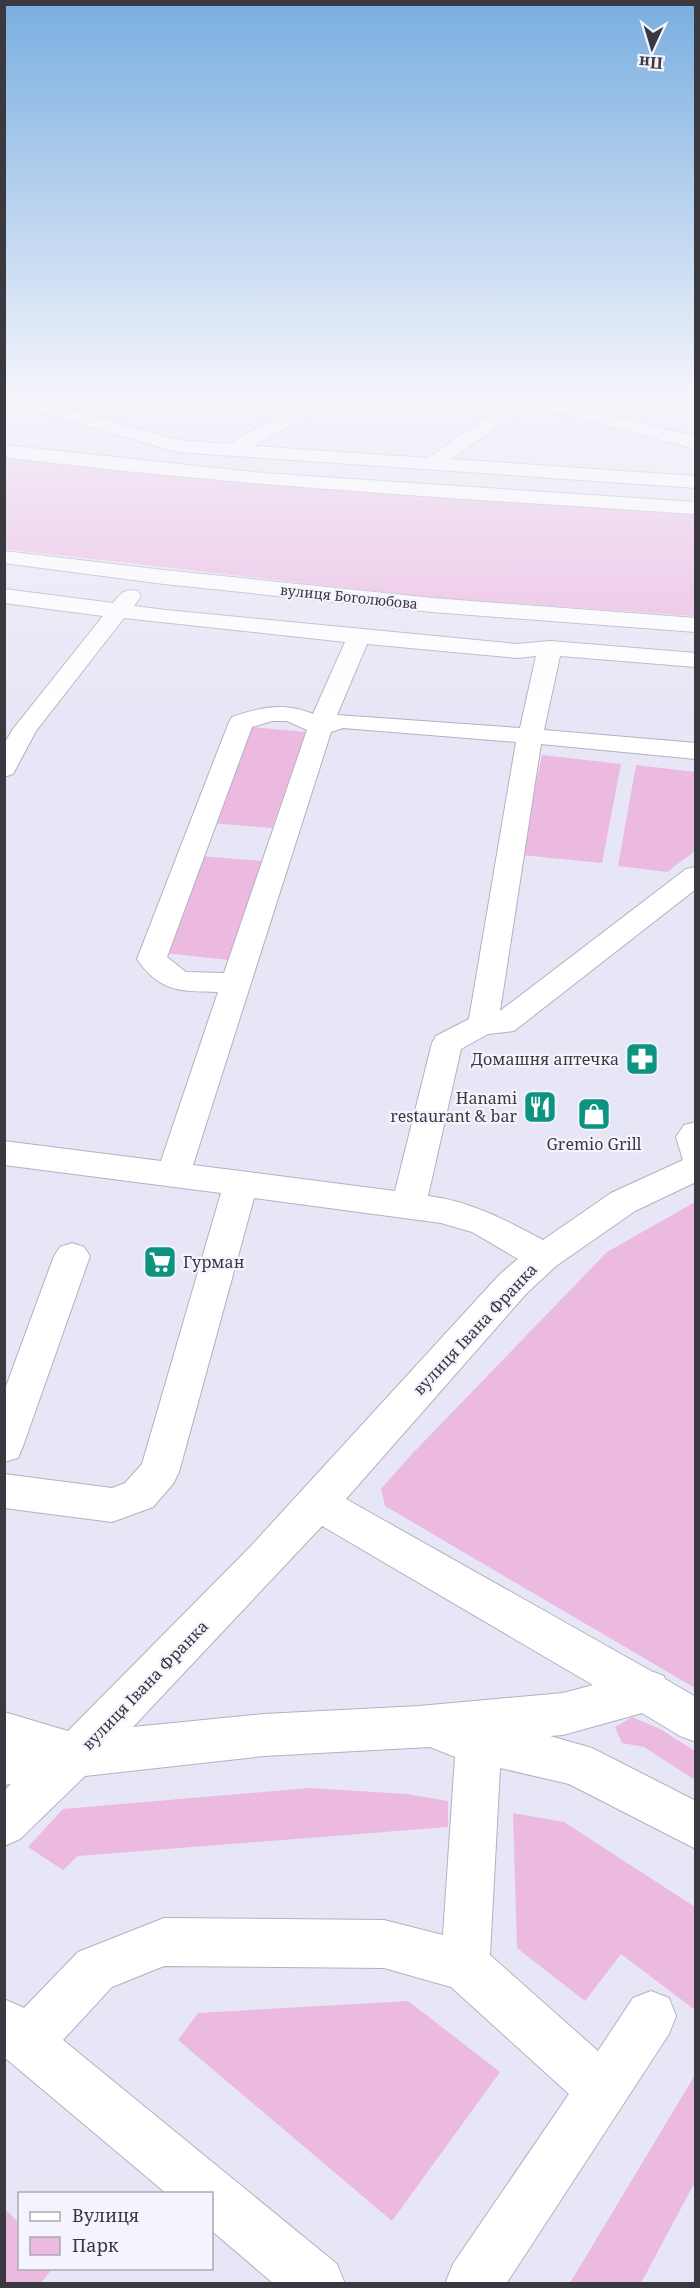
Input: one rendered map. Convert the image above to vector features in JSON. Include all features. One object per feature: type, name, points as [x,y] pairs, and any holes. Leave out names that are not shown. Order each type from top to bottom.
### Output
[{"type":"street","points":[[620,503],[696,508]]},
{"type":"street","name":"вулиця Боголюбова","points":[[4,556],[432,606],[696,625]]},
{"type":"street","points":[[4,769],[15,728],[120,611],[144,574]]},
{"type":"street","points":[[4,596],[120,611],[517,651],[550,648],[696,660]]},
{"type":"street","points":[[173,1175],[320,727],[359,636]]},
{"type":"street","points":[[483,1024],[530,736],[550,648]]},
{"type":"street","points":[[235,983],[178,981],[152,959],[241,722],[270,712],[296,715],[320,727],[343,721],[696,751]]},
{"type":"street","points":[[409,1205],[447,1042],[483,1024],[503,1024],[696,875]]},
{"type":"street","points":[[696,1133],[692,1137],[696,1155]]},
{"type":"street","name":"вулиця Івана Франка","points":[[4,1154],[442,1210],[484,1223],[544,1257],[513,1284],[185,1645],[78,1754],[4,1824]]},
{"type":"street","points":[[544,1257],[623,1202],[696,1168]]},
{"type":"street","points":[[4,1491],[112,1504],[139,1495],[159,1472],[240,1183]]},
{"type":"street","points":[[4,1446],[72,1256]]},
{"type":"street","points":[[316,1502],[648,1691],[696,1721]]},
{"type":"street","points":[[4,1763],[264,1735],[419,1727],[563,1714],[648,1691]]},
{"type":"street","points":[[419,1727],[576,1764],[696,1826]]},
{"type":"street","points":[[4,1733],[78,1754]]},
{"type":"street","points":[[465,1966],[479,1742]]},
{"type":"street","points":[[206,2192],[16,2033],[95,1969],[164,1942],[384,1944],[465,1966],[602,2089]]},
{"type":"street","points":[[473,2283],[651,2016]]},
{"type":"street","points":[[213,2197],[317,2283]]},
{"type":"green space","points":[[5,503],[539,503],[695,513],[695,616],[434,598],[5,549]]},
{"type":"green space","points":[[250,727],[306,732],[272,828],[211,823]]},
{"type":"green space","points":[[542,755],[621,764],[602,863],[521,855]]},
{"type":"green space","points":[[636,765],[695,772],[695,851],[667,872],[618,866]]},
{"type":"green space","points":[[201,856],[262,861],[228,960],[165,953]]},
{"type":"green space","points":[[695,1202],[695,1688],[385,1506],[381,1489],[607,1252]]},
{"type":"green space","points":[[632,1717],[660,1729],[695,1751],[695,1780],[644,1747],[622,1743],[615,1727]]},
{"type":"green space","points":[[310,1788],[407,1794],[448,1801],[448,1827],[78,1856],[63,1870],[28,1847],[63,1809]]},
{"type":"green space","points":[[513,1813],[564,1822],[695,1907],[695,2010],[621,1954],[585,2001],[517,1948]]},
{"type":"green space","points":[[408,2001],[500,2072],[392,2221],[178,2040],[198,2013]]},
{"type":"green space","points":[[695,2075],[695,2182],[641,2283],[570,2283]]},
{"type":"green space","points":[[4,2208],[18,2222],[18,2270],[51,2270],[41,2283],[5,2283]]},
{"type":"place","name":"Домашня аптечка","points":[[642,1059]]},
{"type":"place","name":"Hanami restaurant & bar","points":[[540,1107]]},
{"type":"place","name":"Gremio Grill","points":[[594,1114]]},
{"type":"place","name":"Гурман","points":[[160,1262]]}]
